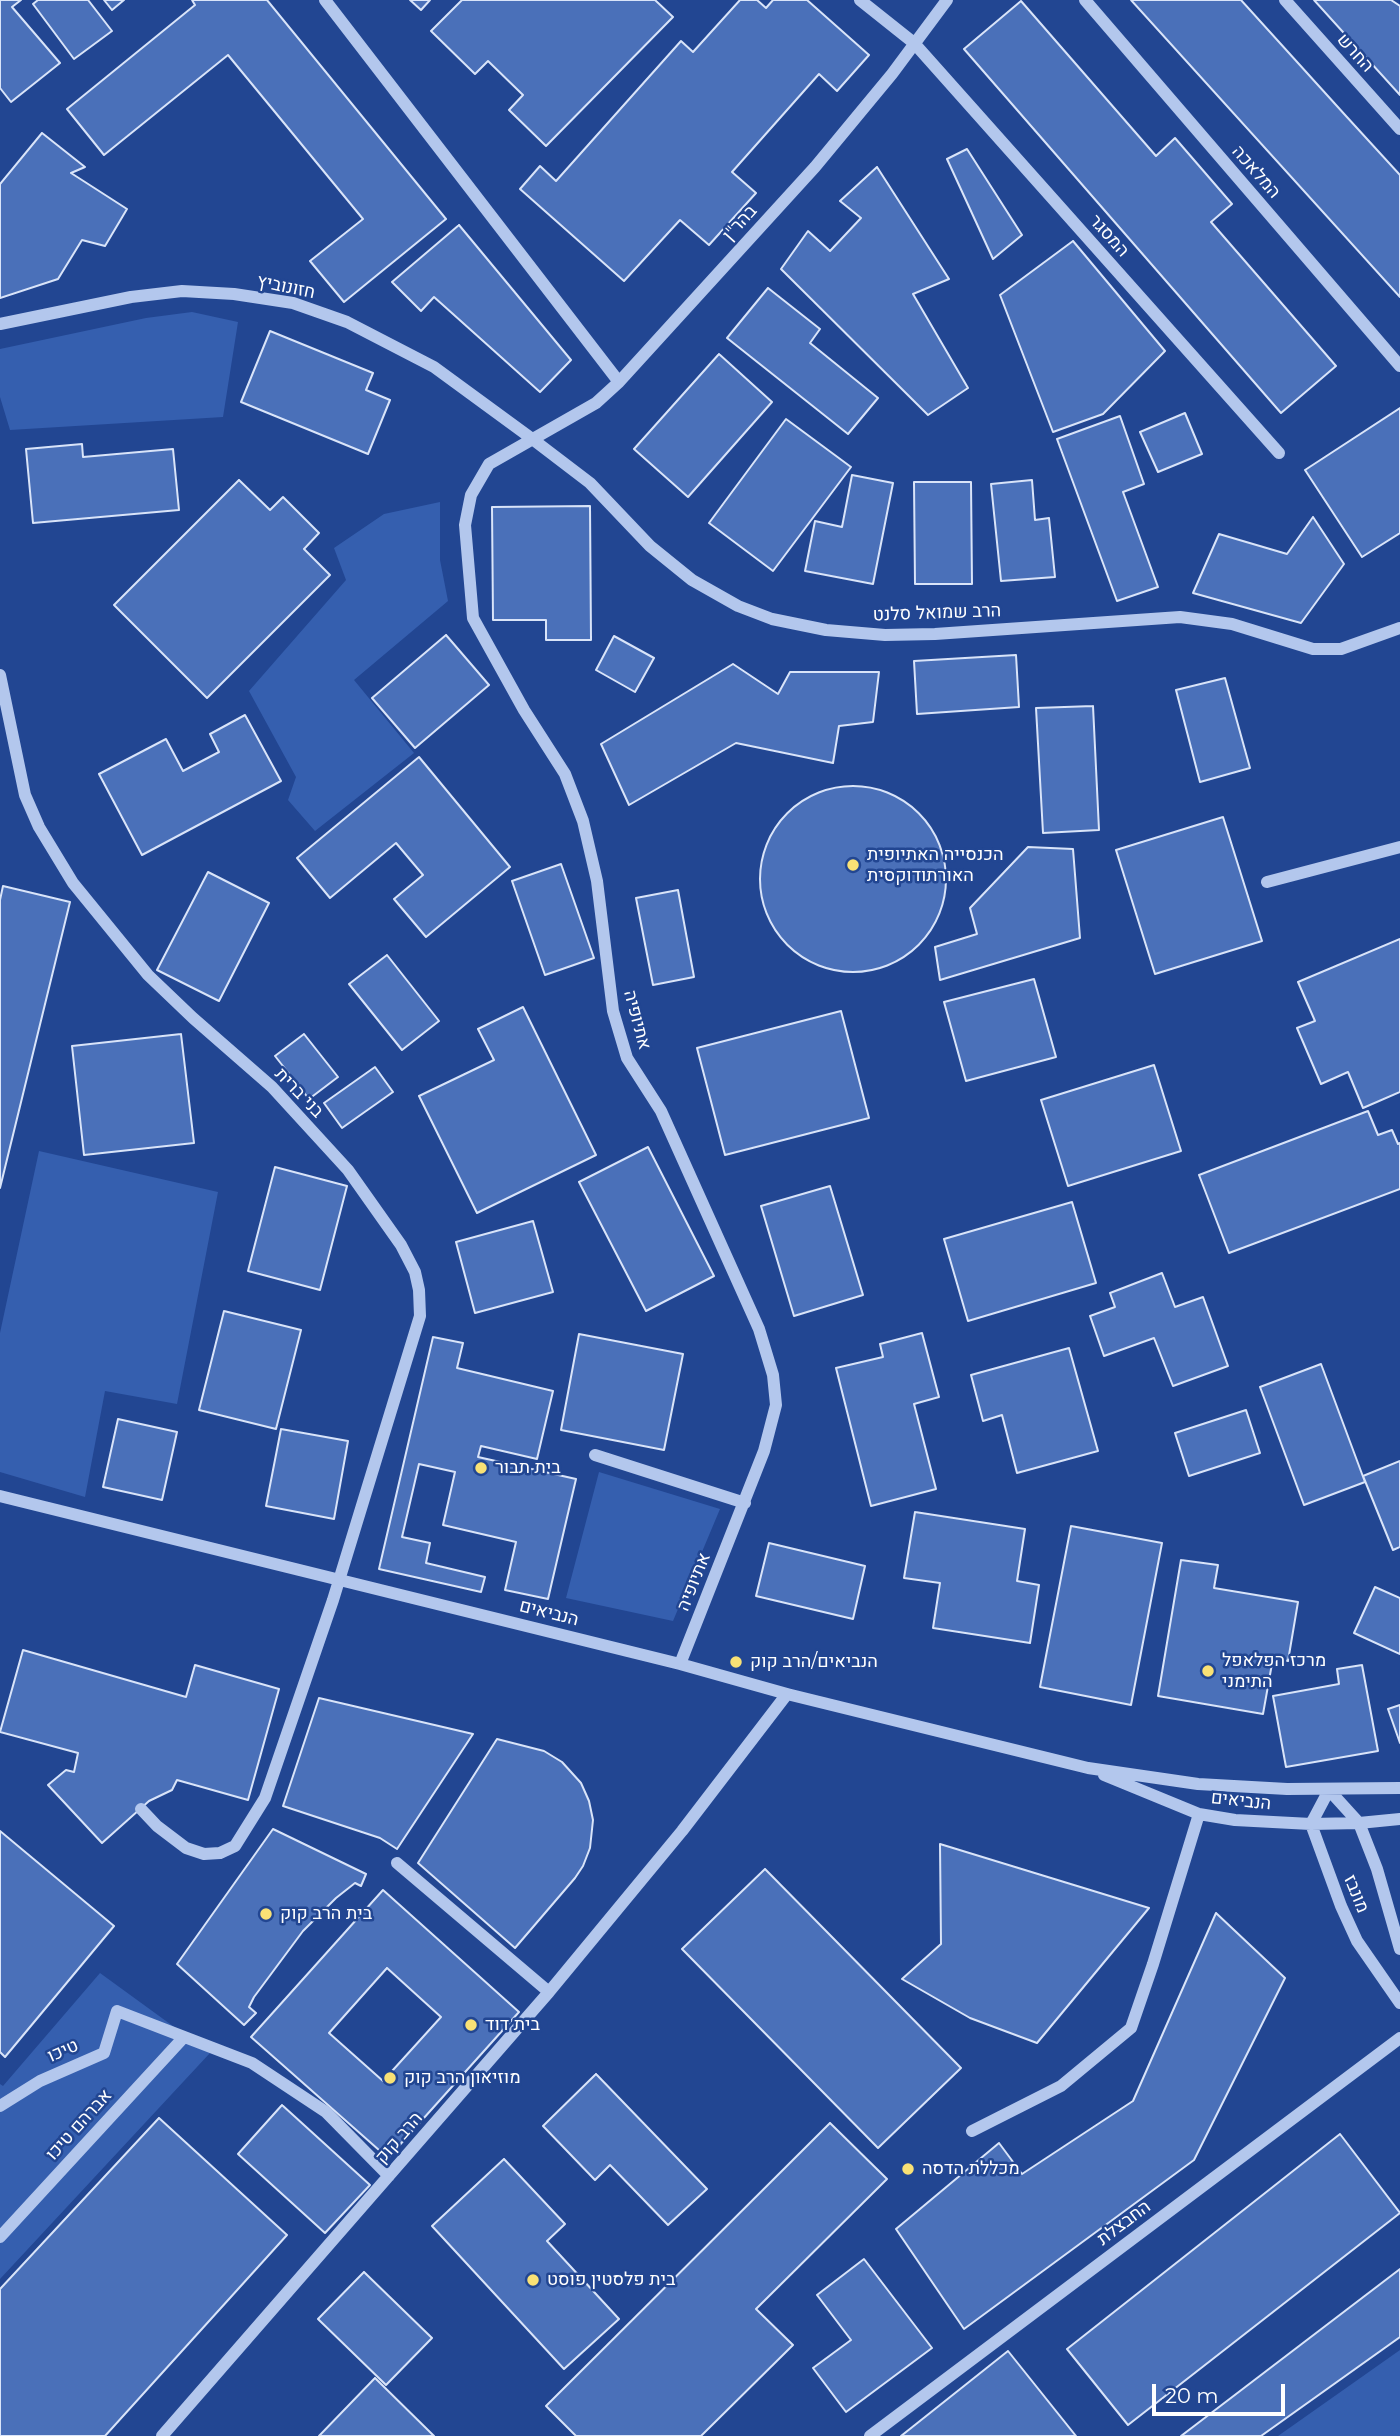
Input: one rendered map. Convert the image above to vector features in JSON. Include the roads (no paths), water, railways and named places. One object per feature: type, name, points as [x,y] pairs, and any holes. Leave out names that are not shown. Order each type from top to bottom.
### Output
[{"type":"street","points":[[325,0],[619,382]]},
{"type":"street","name":"המסגר","points":[[860,0],[914,43],[1279,453]]},
{"type":"street","name":"בהר\"ן","points":[[531,438],[597,403],[619,382],[815,167],[892,74],[947,0]]},
{"type":"street","name":"המלאכה","points":[[1085,0],[1400,366]]},
{"type":"street","name":"החרש","points":[[1285,0],[1400,129]]},
{"type":"street","name":"חזונוביץ","points":[[0,324],[131,297],[182,291],[234,294],[293,303],[347,322],[434,367],[531,438]]},
{"type":"street","name":"הרב שמואל סלנט","points":[[531,438],[590,483],[650,546],[692,580],[738,606],[772,619],[826,630],[885,635],[936,634],[1180,617],[1232,624],[1313,649],[1341,649],[1400,628]]},
{"type":"street","name":"אתיופיה","points":[[531,438],[489,464],[471,495],[465,525],[473,618],[524,710],[565,774],[583,821],[597,881],[613,1011],[627,1058],[662,1111],[763,1341],[773,1375],[776,1405],[764,1451],[680,1664]]},
{"type":"street","name":"בני ברית","points":[[0,676],[25,795],[39,827],[73,883],[148,975],[272,1087],[348,1170],[401,1245],[415,1272],[419,1290],[420,1316],[340,1579],[265,1798],[235,1846],[220,1853],[204,1854],[186,1848],[157,1826],[141,1809]]},
{"type":"street","points":[[1267,882],[1400,847]]},
{"type":"street","points":[[596,1455],[745,1503]]},
{"type":"street","name":"הנביאים","points":[[0,1496],[1088,1768],[1198,1784],[1329,1790],[1400,1788]]},
{"type":"street","name":"הרב קוק","points":[[162,2436],[549,1992],[682,1831],[788,1694]]},
{"type":"street","name":"הנביאים","points":[[1088,1768],[1199,1814],[1235,1820],[1311,1824],[1400,1819]]},
{"type":"street","points":[[1311,1824],[1329,1790],[1359,1823]]},
{"type":"street","points":[[972,2131],[1061,2086],[1131,2028],[1199,1814]]},
{"type":"street","name":"מונבז","points":[[1359,1823],[1399,1937]]},
{"type":"street","name":"מונבז","points":[[1311,1824],[1357,1941],[1400,2003]]},
{"type":"street","points":[[397,1863],[549,1992]]},
{"type":"street","name":"טיכו","points":[[0,2106],[40,2081],[104,2053],[117,2011],[184,2036]]},
{"type":"street","points":[[184,2036],[252,2063],[326,2112],[389,2176]]},
{"type":"street","name":"אברהם טיכו","points":[[0,2237],[184,2036]]},
{"type":"street","name":"החבצלת","points":[[870,2436],[1400,2038]]},
{"type":"place","name":"הכנסייה האתיופית האורתודוקסית","points":[[853,865]]},
{"type":"place","name":"בית תבור","points":[[481,1468]]},
{"type":"place","name":"הנביאים/הרב קוק","points":[[736,1662]]},
{"type":"place","name":"מרכז הפלאפל התימני","points":[[1208,1671]]},
{"type":"place","name":"בית הרב קוק","points":[[266,1914]]},
{"type":"place","name":"בית דוד","points":[[471,2025]]},
{"type":"place","name":"מוזיאון הרב קוק","points":[[390,2078]]},
{"type":"place","name":"מכללת הדסה","points":[[908,2169]]},
{"type":"place","name":"בית פלסטין פוסט","points":[[533,2280]]}]
